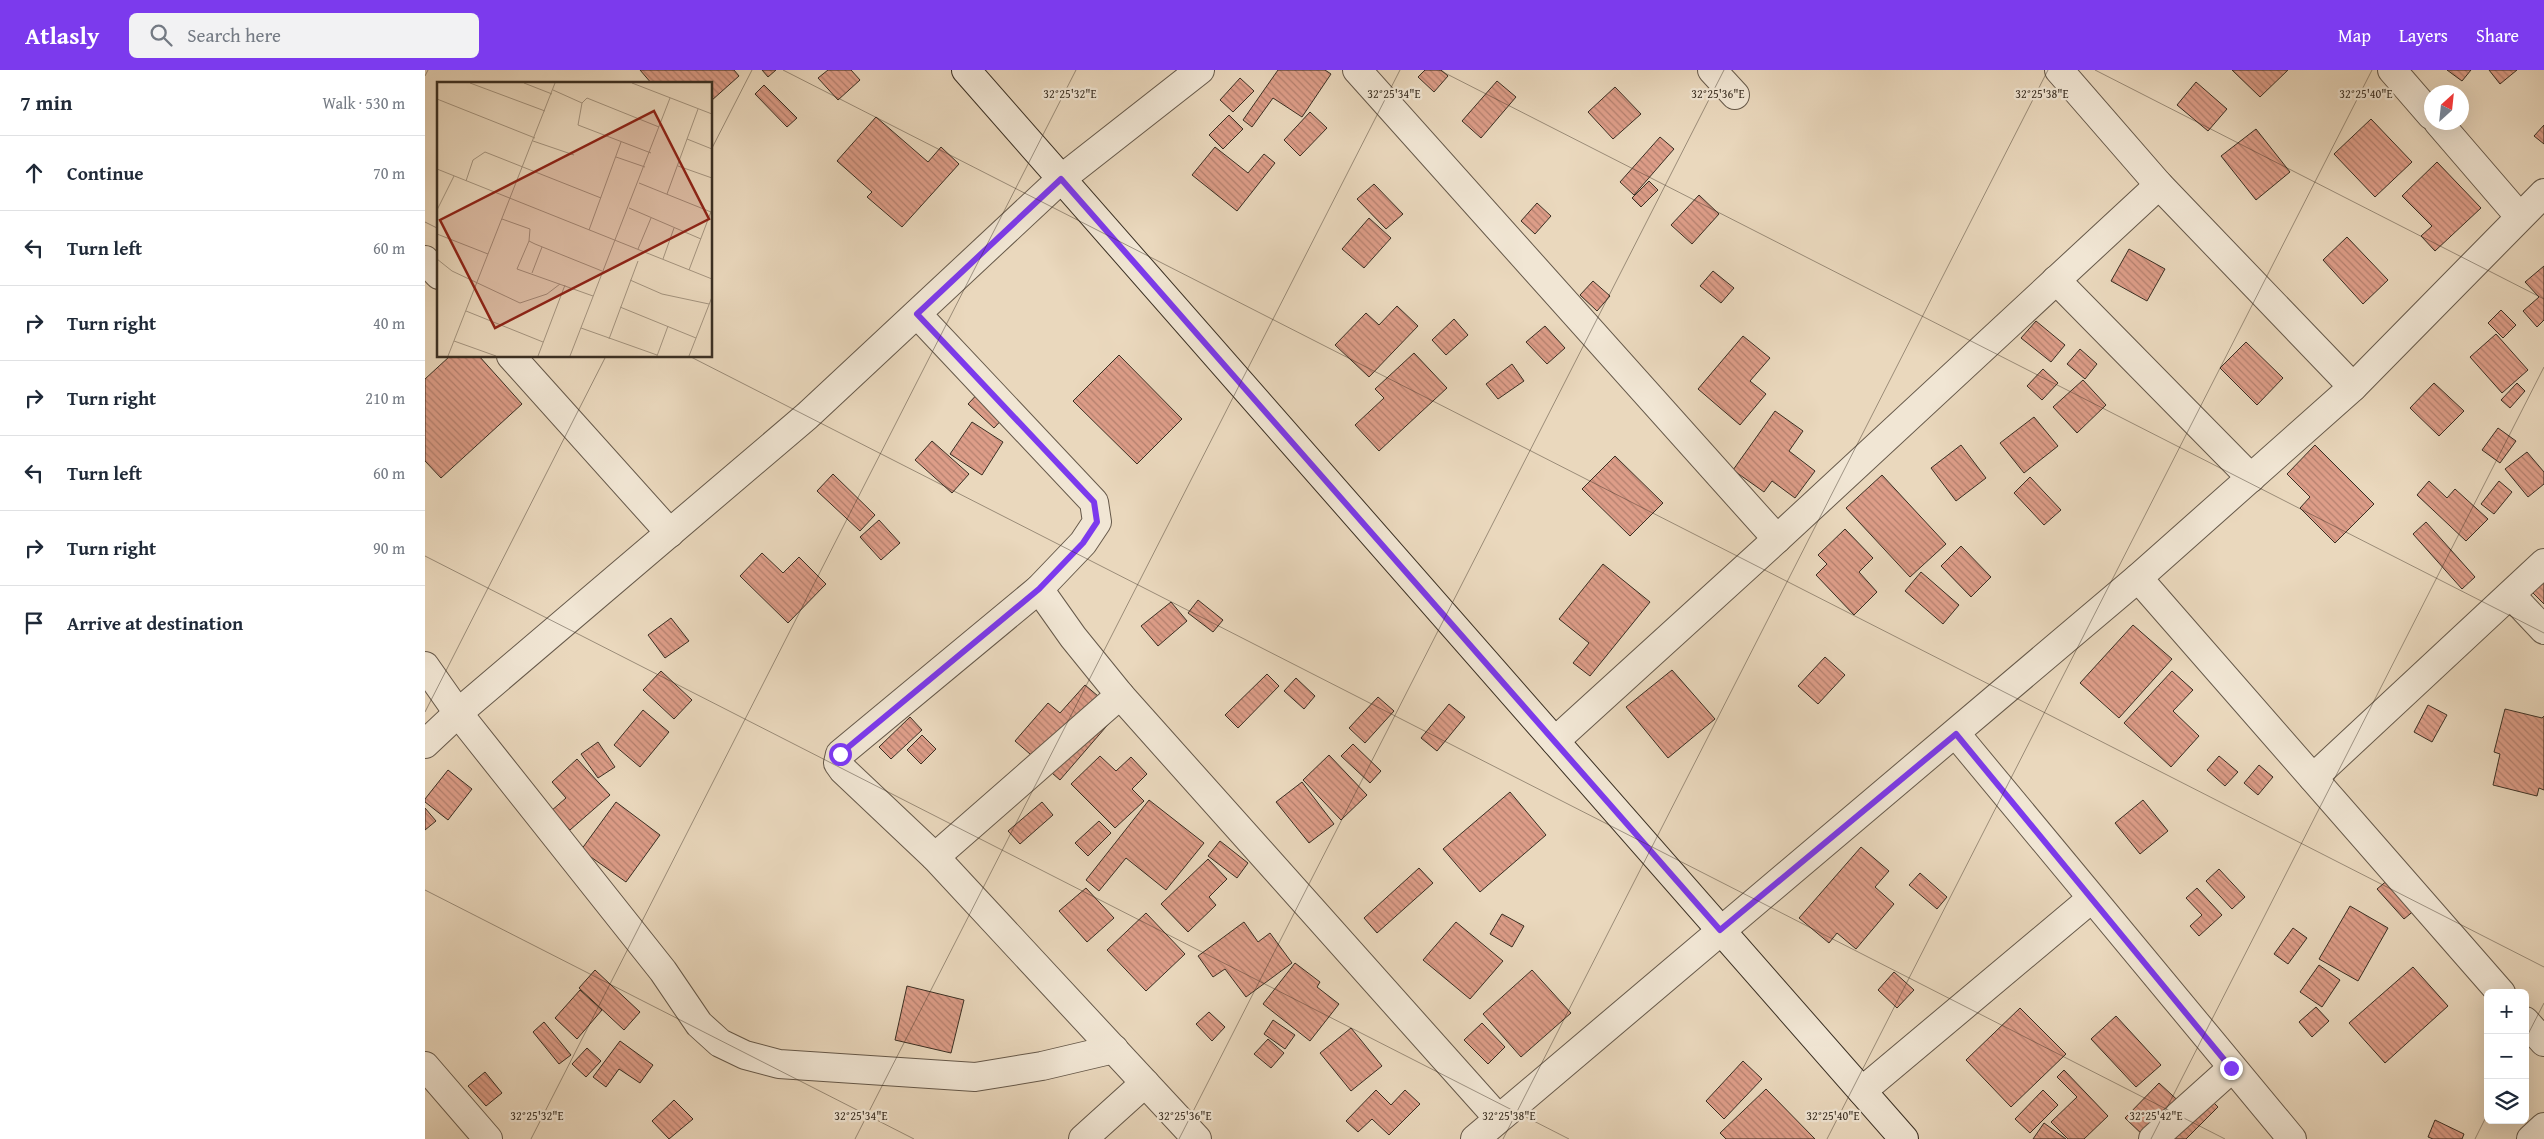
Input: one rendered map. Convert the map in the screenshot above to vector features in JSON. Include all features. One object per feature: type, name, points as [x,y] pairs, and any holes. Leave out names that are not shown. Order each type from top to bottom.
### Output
[{"type":"street","points":[[966,70],[1904,1139]]},
{"type":"street","points":[[425,744],[458,713],[807,416],[1061,179],[1200,70]]},
{"type":"street","points":[[1357,70],[1777,540]]},
{"type":"street","points":[[1712,70],[1735,95]]},
{"type":"street","points":[[2059,70],[2159,185],[2353,386]]},
{"type":"street","points":[[2392,70],[2424,107]]},
{"type":"street","points":[[2445,130],[2519,216]]},
{"type":"street","points":[[1555,741],[1777,540],[2159,185]]},
{"type":"street","points":[[1475,1139],[1720,930],[1956,734],[2138,578],[2353,386],[2519,216],[2544,193]]},
{"type":"street","points":[[425,260],[437,274]]},
{"type":"street","points":[[2056,280],[2251,478]]},
{"type":"street","points":[[917,314],[1094,502],[1097,522],[1083,543],[1039,589],[840,754],[838,763],[843,770],[935,857],[1197,1139]]},
{"type":"street","points":[[513,358],[670,533]]},
{"type":"street","points":[[2313,778],[2511,595],[2544,562]]},
{"type":"street","points":[[2138,578],[2498,989]]},
{"type":"street","points":[[1039,589],[1073,637],[1121,695],[1498,1118]]},
{"type":"street","points":[[2511,595],[2544,630]]},
{"type":"street","points":[[425,666],[458,713],[663,971],[699,1024],[720,1043],[745,1055],[779,1064],[975,1077],[1042,1066],[1114,1049]]},
{"type":"street","points":[[935,857],[1121,695]]},
{"type":"street","points":[[1956,734],[2231,1068],[2292,1139]]},
{"type":"street","points":[[1862,1091],[2091,899]]},
{"type":"street","points":[[2529,1025],[2544,1042]]},
{"type":"street","points":[[425,1066],[487,1139]]},
{"type":"street","points":[[2153,1139],[2231,1068]]},
{"type":"street","points":[[1083,1139],[1145,1083]]},
{"type":"street","points":[[2531,1139],[2544,1126]]},
{"type":"building","points":[[640,70],[734,70],[739,76],[713,99],[713,82],[650,82]]},
{"type":"building","points":[[762,70],[776,70],[768,77]]},
{"type":"building","points":[[828,70],[851,70],[860,80],[838,100],[818,78]]},
{"type":"building","points":[[1278,70],[1325,70],[1331,74],[1302,117],[1273,98],[1252,127],[1243,120]]},
{"type":"building","points":[[1425,70],[1441,70],[1448,76],[1434,92],[1418,77]]},
{"type":"building","points":[[2232,70],[2288,70],[2260,97]]},
{"type":"building","points":[[2447,70],[2471,70],[2462,81]]},
{"type":"building","points":[[2489,70],[2517,70],[2500,84]]},
{"type":"building","points":[[1240,78],[1254,91],[1233,112],[1220,100]]},
{"type":"building","points":[[1497,81],[1516,97],[1481,138],[1462,121]]},
{"type":"building","points":[[2196,82],[2227,109],[2208,131],[2177,105]]},
{"type":"building","points":[[764,85],[797,118],[787,127],[755,94]]},
{"type":"building","points":[[1615,87],[1641,114],[1613,139],[1588,112]]},
{"type":"building","points":[[1310,112],[1327,128],[1300,156],[1284,140]]},
{"type":"building","points":[[1229,115],[1243,129],[1223,149],[1209,135]]},
{"type":"building","points":[[876,117],[928,162],[941,147],[959,164],[902,227],[867,197],[872,192],[837,161]]},
{"type":"building","points":[[2371,119],[2412,162],[2375,197],[2334,154]]},
{"type":"building","points":[[2544,125],[2544,144],[2534,136]]},
{"type":"building","points":[[2256,129],[2290,172],[2256,200],[2221,156]]},
{"type":"building","points":[[1660,137],[1674,149],[1634,195],[1620,182]]},
{"type":"building","points":[[1215,147],[1248,173],[1264,154],[1275,163],[1237,211],[1192,175]]},
{"type":"building","points":[[2437,162],[2481,208],[2435,251],[2421,236],[2432,226],[2402,196]]},
{"type":"building","points":[[1649,181],[1658,190],[1641,207],[1632,198]]},
{"type":"building","points":[[1374,184],[1403,214],[1386,229],[1357,199]]},
{"type":"building","points":[[1699,195],[1719,214],[1692,244],[1671,225]]},
{"type":"building","points":[[1537,203],[1551,216],[1535,234],[1521,221]]},
{"type":"building","points":[[1369,218],[1391,238],[1364,268],[1342,249]]},
{"type":"building","points":[[2347,237],[2388,280],[2363,304],[2323,260]]},
{"type":"building","points":[[2129,249],[2165,269],[2147,301],[2111,281]]},
{"type":"building","points":[[2544,266],[2544,320],[2537,327],[2523,311],[2539,297],[2525,282]]},
{"type":"building","points":[[1713,271],[1734,288],[1721,303],[1700,286]]},
{"type":"building","points":[[1593,281],[1610,296],[1597,311],[1580,295]]},
{"type":"building","points":[[1397,306],[1418,326],[1369,377],[1335,345],[1366,313],[1379,325]]},
{"type":"building","points":[[2501,310],[2516,325],[2503,338],[2488,323]]},
{"type":"building","points":[[1454,319],[1468,335],[1446,355],[1432,340]]},
{"type":"building","points":[[2036,321],[2065,345],[2051,362],[2021,338]]},
{"type":"building","points":[[1545,326],[1565,348],[1547,364],[1526,342]]},
{"type":"building","points":[[2496,334],[2528,370],[2502,393],[2470,357]]},
{"type":"building","points":[[1743,336],[1770,358],[1750,381],[1766,394],[1740,425],[1698,389]]},
{"type":"building","points":[[2246,342],[2283,378],[2257,405],[2220,368]]},
{"type":"building","points":[[2080,349],[2097,364],[2085,379],[2067,364]]},
{"type":"building","points":[[1414,353],[1447,388],[1379,451],[1355,425],[1384,398],[1375,389]]},
{"type":"building","points":[[1119,355],[1182,419],[1137,464],[1073,401]]},
{"type":"building","points":[[448,358],[481,358],[522,404],[441,478],[425,461],[425,379]]},
{"type":"building","points":[[1512,364],[1524,381],[1498,399],[1486,384]]},
{"type":"building","points":[[2043,369],[2058,383],[2042,400],[2027,386]]},
{"type":"building","points":[[2083,380],[2106,405],[2077,433],[2053,407]]},
{"type":"building","points":[[2434,383],[2464,411],[2439,436],[2410,408]]},
{"type":"building","points":[[2517,383],[2525,391],[2510,408],[2501,400]]},
{"type":"building","points":[[983,388],[1009,412],[994,428],[968,404]]},
{"type":"building","points":[[1775,411],[1803,431],[1789,451],[1815,471],[1795,498],[1772,481],[1764,492],[1733,470]]},
{"type":"building","points":[[2034,417],[2058,446],[2024,473],[2000,443]]},
{"type":"building","points":[[972,422],[1003,442],[982,475],[950,454]]},
{"type":"building","points":[[2498,428],[2516,441],[2500,463],[2482,450]]},
{"type":"building","points":[[932,441],[969,474],[952,493],[915,460]]},
{"type":"building","points":[[1961,445],[1986,478],[1956,501],[1931,468]]},
{"type":"building","points":[[2315,445],[2374,504],[2335,543],[2300,508],[2310,497],[2287,474]]},
{"type":"building","points":[[2527,452],[2544,472],[2544,484],[2528,497],[2505,469]]},
{"type":"building","points":[[1615,456],[1663,503],[1630,536],[1582,489]]},
{"type":"building","points":[[833,474],[875,515],[860,531],[817,491]]},
{"type":"building","points":[[1882,475],[1946,544],[1910,577],[1846,508]]},
{"type":"building","points":[[2030,477],[2061,510],[2044,525],[2014,493]]},
{"type":"building","points":[[2429,481],[2447,498],[2455,489],[2488,519],[2466,541],[2417,495]]},
{"type":"building","points":[[2499,481],[2512,492],[2494,514],[2481,504]]},
{"type":"building","points":[[879,520],[900,543],[881,560],[860,537]]},
{"type":"building","points":[[2426,522],[2475,577],[2462,589],[2413,534]]},
{"type":"building","points":[[1845,529],[1873,558],[1859,572],[1877,592],[1854,615],[1816,575],[1827,564],[1818,555]]},
{"type":"building","points":[[1961,546],[1991,577],[1971,597],[1941,566]]},
{"type":"building","points":[[762,553],[783,573],[799,557],[826,584],[788,623],[740,576]]},
{"type":"building","points":[[1603,564],[1650,602],[1590,676],[1573,663],[1589,643],[1559,619]]},
{"type":"building","points":[[1921,572],[1959,605],[1943,624],[1905,591]]},
{"type":"building","points":[[2544,575],[2544,604],[2529,589]]},
{"type":"building","points":[[1198,600],[1223,620],[1213,632],[1188,613]]},
{"type":"building","points":[[1171,602],[1187,621],[1158,646],[1141,626]]},
{"type":"building","points":[[671,618],[689,641],[665,658],[648,635]]},
{"type":"building","points":[[2133,625],[2172,659],[2119,718],[2080,683]]},
{"type":"building","points":[[1825,657],[1845,675],[1818,704],[1798,686]]},
{"type":"building","points":[[1672,670],[1715,719],[1668,758],[1626,707]]},
{"type":"building","points":[[661,671],[692,700],[674,719],[643,690]]},
{"type":"building","points":[[2172,671],[2193,690],[2173,711],[2199,736],[2171,767],[2124,723]]},
{"type":"building","points":[[1267,674],[1279,686],[1238,728],[1225,715]]},
{"type":"building","points":[[1296,678],[1315,696],[1304,709],[1284,691]]},
{"type":"building","points":[[1085,685],[1118,713],[1060,780],[1015,741],[1048,703],[1060,713]]},
{"type":"building","points":[[1378,697],[1394,711],[1365,743],[1349,728]]},
{"type":"building","points":[[1449,704],[1465,717],[1437,751],[1421,738]]},
{"type":"building","points":[[2428,705],[2447,715],[2432,742],[2414,732]]},
{"type":"building","points":[[2505,709],[2542,718],[2544,716],[2544,790],[2539,788],[2537,796],[2493,785],[2500,754],[2494,752]]},
{"type":"building","points":[[643,710],[669,732],[640,767],[614,745]]},
{"type":"building","points":[[910,717],[922,730],[891,759],[879,747]]},
{"type":"building","points":[[922,735],[936,749],[921,764],[907,750]]},
{"type":"building","points":[[598,742],[615,767],[598,778],[581,754]]},
{"type":"building","points":[[1353,744],[1381,771],[1370,783],[1341,756]]},
{"type":"building","points":[[1329,755],[1367,795],[1341,820],[1303,780]]},
{"type":"building","points":[[1100,756],[1116,771],[1131,757],[1147,774],[1132,789],[1144,801],[1115,828],[1071,784]]},
{"type":"building","points":[[2219,756],[2238,772],[2225,786],[2207,770]]},
{"type":"building","points":[[577,759],[610,795],[570,830],[551,811],[566,798],[552,782]]},
{"type":"building","points":[[2259,765],[2273,777],[2258,795],[2244,783]]},
{"type":"building","points":[[448,770],[472,789],[448,820],[425,802],[425,799]]},
{"type":"building","points":[[1302,782],[1334,824],[1309,843],[1276,802]]},
{"type":"building","points":[[1510,792],[1546,835],[1480,892],[1443,849]]},
{"type":"building","points":[[1149,800],[1204,843],[1166,890],[1126,858],[1099,891],[1086,880]]},
{"type":"building","points":[[2143,800],[2168,831],[2140,854],[2115,823]]},
{"type":"building","points":[[616,802],[660,835],[626,882],[581,850]]},
{"type":"building","points":[[1042,802],[1053,815],[1020,844],[1008,831]]},
{"type":"building","points":[[425,808],[436,821],[425,830]]},
{"type":"building","points":[[1099,821],[1111,833],[1088,856],[1075,843]]},
{"type":"building","points":[[1220,841],[1248,863],[1237,878],[1208,856]]},
{"type":"building","points":[[1861,847],[1889,871],[1875,887],[1894,904],[1856,949],[1837,933],[1829,943],[1799,918]]},
{"type":"building","points":[[1208,859],[1227,879],[1209,897],[1216,905],[1188,932],[1161,904]]},
{"type":"building","points":[[1419,868],[1433,883],[1377,933],[1364,918]]},
{"type":"building","points":[[2219,869],[2245,897],[2232,909],[2206,881]]},
{"type":"building","points":[[1920,873],[1947,897],[1937,909],[1909,885]]},
{"type":"building","points":[[2389,879],[2416,909],[2404,919],[2377,889]]},
{"type":"building","points":[[1086,888],[1114,918],[1087,942],[1059,911]]},
{"type":"building","points":[[2197,888],[2222,915],[2199,936],[2190,926],[2202,915],[2186,898]]},
{"type":"building","points":[[2350,906],[2388,928],[2358,981],[2319,959]]},
{"type":"building","points":[[1146,913],[1185,954],[1146,991],[1107,950]]},
{"type":"building","points":[[1502,914],[1524,926],[1512,947],[1490,934]]},
{"type":"building","points":[[1244,922],[1258,942],[1270,933],[1292,963],[1246,997],[1225,969],[1213,977],[1198,956]]},
{"type":"building","points":[[1456,922],[1503,961],[1470,999],[1423,960]]},
{"type":"building","points":[[2293,928],[2307,938],[2288,964],[2274,954]]},
{"type":"building","points":[[1295,963],[1320,982],[1317,987],[1339,1004],[1310,1041],[1263,1004]]},
{"type":"building","points":[[2319,965],[2340,980],[2322,1007],[2300,992]]},
{"type":"building","points":[[2413,967],[2448,1006],[2385,1063],[2349,1023]]},
{"type":"building","points":[[595,970],[640,1012],[624,1030],[579,988]]},
{"type":"building","points":[[1532,970],[1571,1013],[1521,1057],[1483,1014]]},
{"type":"building","points":[[1894,972],[1914,990],[1897,1008],[1878,990]]},
{"type":"building","points":[[907,986],[964,1000],[951,1053],[895,1040]]},
{"type":"building","points":[[580,990],[602,1010],[577,1039],[555,1018]]},
{"type":"building","points":[[2316,1007],[2329,1021],[2312,1037],[2299,1022]]},
{"type":"building","points":[[2020,1008],[2066,1054],[2011,1107],[1966,1060]]},
{"type":"building","points":[[1209,1012],[1225,1027],[1212,1041],[1196,1024]]},
{"type":"building","points":[[2116,1016],[2161,1065],[2136,1087],[2091,1039]]},
{"type":"building","points":[[1273,1020],[1295,1035],[1285,1049],[1264,1034]]},
{"type":"building","points":[[544,1022],[571,1055],[559,1064],[533,1032]]},
{"type":"building","points":[[1482,1023],[1505,1047],[1488,1064],[1464,1040]]},
{"type":"building","points":[[1351,1028],[1382,1066],[1351,1091],[1320,1053]]},
{"type":"building","points":[[1268,1039],[1284,1053],[1271,1068],[1254,1054]]},
{"type":"building","points":[[620,1041],[653,1065],[640,1083],[619,1069],[606,1087],[593,1077]]},
{"type":"building","points":[[587,1048],[601,1061],[586,1077],[572,1064]]},
{"type":"building","points":[[1743,1061],[1762,1079],[1724,1119],[1706,1101]]},
{"type":"building","points":[[2064,1070],[2108,1116],[2084,1139],[2068,1139],[2051,1122],[2077,1097],[2057,1077]]},
{"type":"building","points":[[485,1072],[502,1093],[486,1106],[468,1086]]},
{"type":"building","points":[[2159,1083],[2185,1107],[2201,1090],[2218,1107],[2186,1139],[2147,1139],[2125,1118]]},
{"type":"building","points":[[1766,1089],[1815,1139],[1726,1139],[1720,1133]]},
{"type":"building","points":[[1376,1090],[1391,1105],[1405,1090],[1420,1104],[1389,1135],[1372,1119],[1358,1132],[1346,1121]]},
{"type":"building","points":[[2043,1090],[2058,1105],[2030,1133],[2015,1119]]},
{"type":"building","points":[[674,1100],[693,1119],[669,1139],[652,1121]]},
{"type":"building","points":[[2435,1120],[2464,1134],[2462,1139],[2433,1139],[2428,1137]]},
{"type":"building","points":[[2044,1123],[2066,1139],[2033,1139]]},
{"type":"route","points":[[840,754],[1039,589],[1083,543],[1097,522],[1094,502],[917,314],[1061,179],[1720,930],[1956,734],[2231,1068]]}]
